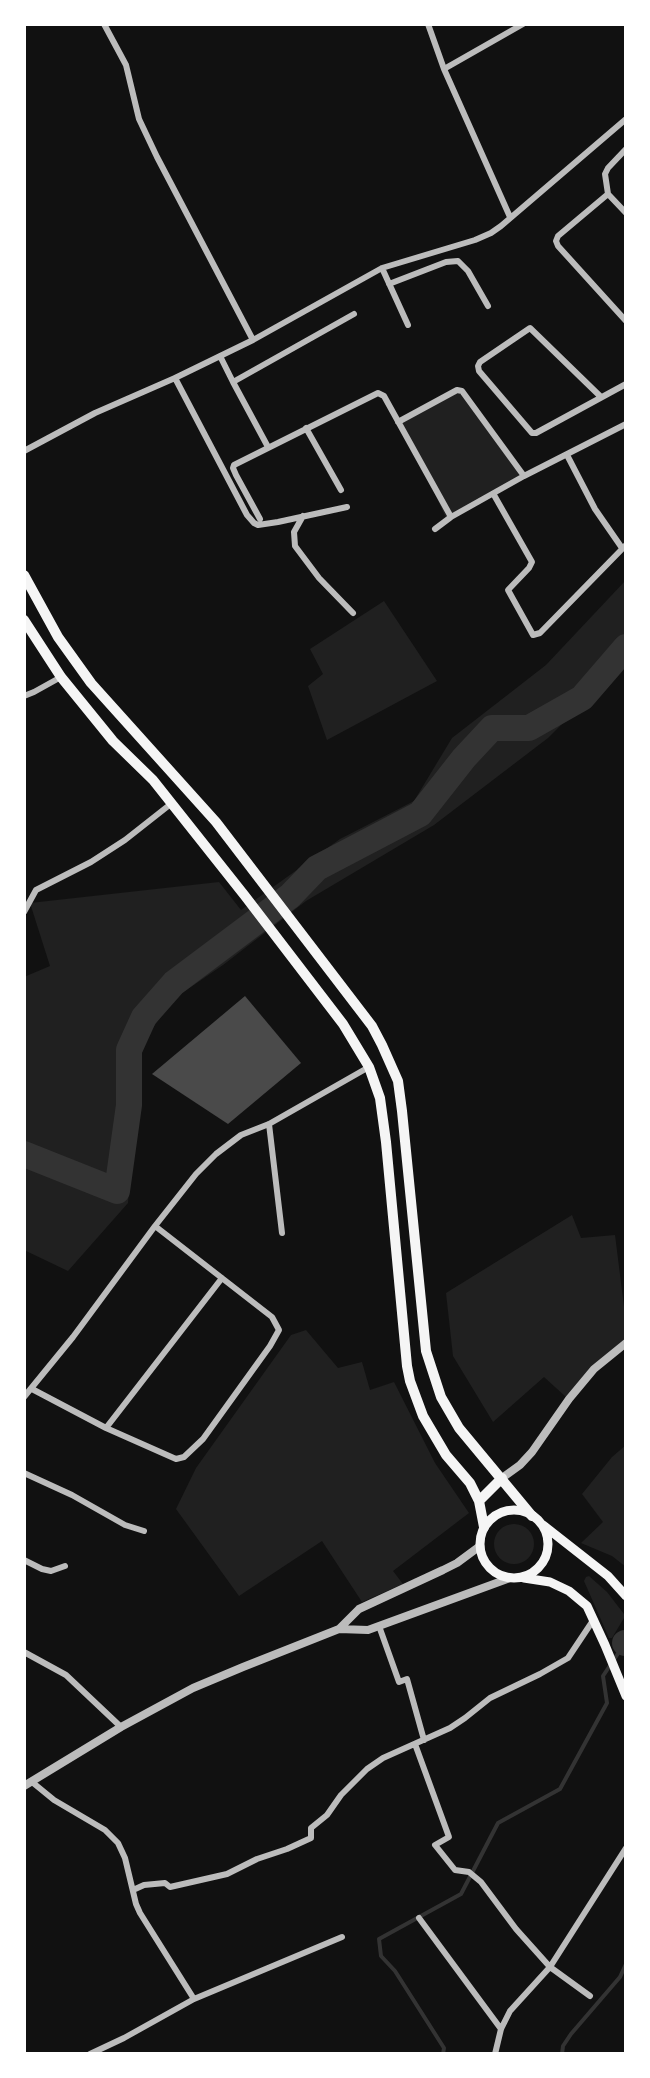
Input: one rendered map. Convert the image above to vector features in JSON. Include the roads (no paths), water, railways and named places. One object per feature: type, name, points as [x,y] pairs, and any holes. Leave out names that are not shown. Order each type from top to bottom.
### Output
[{"type":"main road","points":[[24,575],[58,637],[91,683],[195,798],[372,1026],[389,1056],[398,1081],[402,1111],[426,1351],[441,1397],[459,1428],[545,1533],[546,1553],[536,1569],[514,1578]]},
{"type":"main road","points":[[24,620],[61,677],[113,741],[153,780],[277,937],[343,1024],[369,1067],[380,1098],[386,1142],[407,1366],[423,1416],[479,1501],[484,1527],[480,1546],[492,1570],[514,1578],[550,1582],[569,1591],[587,1606],[626,1695]]},
{"type":"main road","points":[[479,1501],[502,1478]]},
{"type":"main road","points":[[484,1527],[504,1511],[522,1511],[608,1576],[626,1596]]},
{"type":"street","points":[[104,24],[126,65],[139,119],[253,340]]},
{"type":"street","points":[[428,24],[444,69],[510,217]]},
{"type":"street","points":[[444,69],[523,24]]},
{"type":"street","points":[[24,451],[95,413],[253,340],[382,268],[475,240],[501,226],[626,119]]},
{"type":"street","points":[[626,149],[606,171],[608,194],[626,213]]},
{"type":"street","points":[[608,194],[556,241],[626,321]]},
{"type":"street","points":[[389,284],[437,265],[458,261],[468,271],[488,306]]},
{"type":"street","points":[[382,268],[408,325]]},
{"type":"street","points":[[233,382],[354,314]]},
{"type":"street","points":[[601,397],[530,328],[478,366],[532,433],[626,384]]},
{"type":"street","points":[[220,356],[268,447]]},
{"type":"street","points":[[175,378],[251,520],[258,525],[347,507]]},
{"type":"street","points":[[398,422],[457,390],[462,391],[524,476]]},
{"type":"street","points":[[260,519],[233,468],[236,462],[378,393],[384,396],[451,517]]},
{"type":"street","points":[[435,529],[524,476],[623,425],[626,435]]},
{"type":"street","points":[[306,428],[341,490]]},
{"type":"street","points":[[494,495],[532,562],[508,590],[533,635],[540,633],[624,546],[595,509],[567,455]]},
{"type":"street","points":[[303,516],[294,532],[295,546],[319,578],[353,613]]},
{"type":"street","points":[[24,696],[61,677]]},
{"type":"street","points":[[24,912],[36,890],[91,862],[172,803]]},
{"type":"street","points":[[24,1397],[196,1174],[216,1154],[241,1135],[269,1124],[369,1067]]},
{"type":"street","points":[[269,1124],[282,1233]]},
{"type":"street","points":[[32,1389],[106,1428],[176,1459],[184,1457],[203,1439],[279,1330],[272,1317],[155,1226]]},
{"type":"street","points":[[106,1428],[222,1278]]},
{"type":"street","points":[[502,1478],[532,1452],[594,1369],[626,1343]]},
{"type":"street","points":[[24,1473],[72,1495],[125,1525],[144,1531]]},
{"type":"street","points":[[194,1999],[146,1925],[136,1904],[125,1858],[118,1843],[105,1830],[28,1784],[121,1727],[193,1688],[339,1629],[359,1609],[450,1566],[480,1546]]},
{"type":"street","points":[[24,1560],[51,1571],[65,1566]]},
{"type":"street","points":[[339,1629],[368,1630],[514,1578]]},
{"type":"street","points":[[133,1890],[144,1885],[165,1883],[170,1887],[227,1874],[311,1838],[311,1828],[327,1815],[341,1795],[367,1769],[383,1758],[450,1728],[490,1698],[568,1658],[594,1619]]},
{"type":"street","points":[[379,1626],[399,1682],[407,1679],[424,1740]]},
{"type":"street","points":[[24,1652],[66,1675],[121,1727]]},
{"type":"street","points":[[415,1744],[449,1837],[435,1845],[455,1870],[469,1872],[481,1882],[516,1929],[550,1967],[590,1996]]},
{"type":"street","points":[[495,2054],[501,2029],[510,2011],[550,1967],[626,1848]]},
{"type":"street","points":[[419,1918],[501,2029]]},
{"type":"street","points":[[90,2054],[194,1999],[342,1937]]},
{"type":"waterway","points":[[24,1154],[117,1191],[129,1105],[129,1050],[144,1017],[174,983],[290,896],[317,868],[420,814],[492,728],[529,728],[582,698],[626,647]]},
{"type":"waterway","points":[[443,2054],[444,2048],[395,1971],[381,1956],[379,1939],[461,1894],[498,1823],[560,1789],[607,1703],[603,1676],[625,1643]]},
{"type":"waterway","points":[[562,2054],[571,2034],[620,1977],[626,1964]]}]
